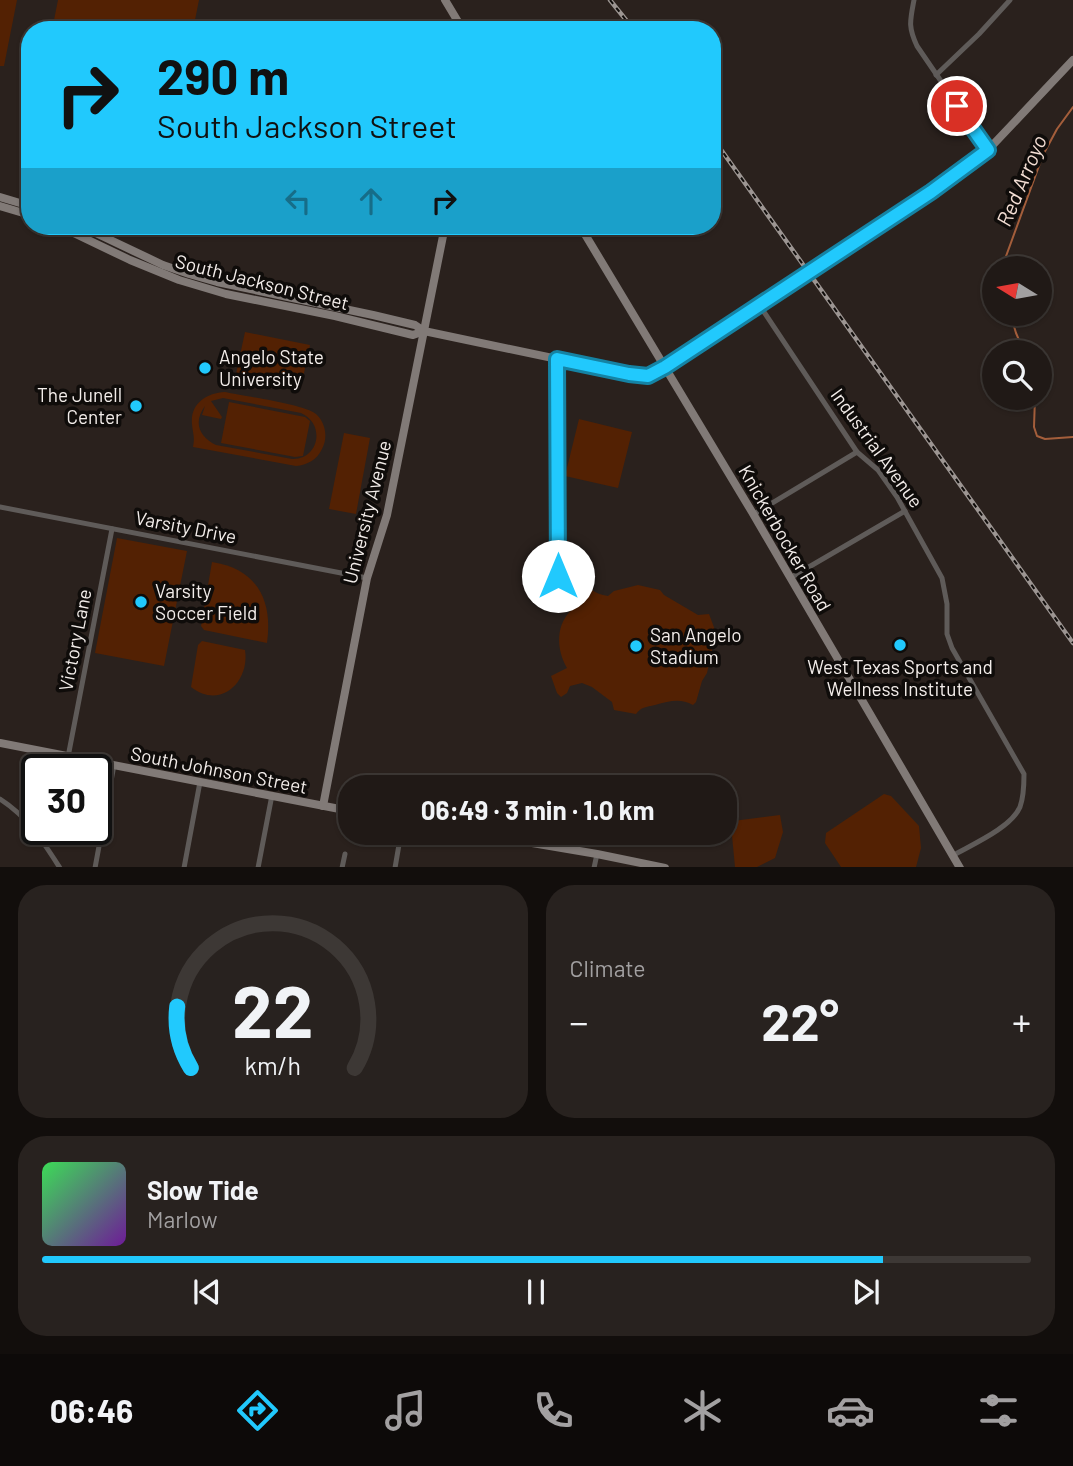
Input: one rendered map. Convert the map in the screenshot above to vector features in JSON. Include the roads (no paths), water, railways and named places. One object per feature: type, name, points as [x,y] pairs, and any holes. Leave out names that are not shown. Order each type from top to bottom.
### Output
[{"type":"main road","points":[[445,0],[458,21]]},
{"type":"main road","name":"South Jackson Street","points":[[99,235],[189,275],[415,325],[424,331],[648,376],[760,306],[931,192],[988,150],[1073,60]]},
{"type":"main road","points":[[0,197],[21,203]]},
{"type":"main road","points":[[0,206],[21,212]]},
{"type":"main road","name":"South Jackson Street","points":[[78,235],[160,273],[203,288],[414,335],[424,331]]},
{"type":"main road","name":"University Avenue","points":[[323,806],[367,578],[387,515],[443,235]]},
{"type":"main road","name":"Knickerbocker Road","points":[[585,235],[754,514],[960,867]]},
{"type":"main road","name":"South Johnson Street","points":[[0,743],[53,754]]},
{"type":"main road","name":"South Johnson Street","points":[[114,765],[338,809]]},
{"type":"main road","points":[[547,845],[665,867]]},
{"type":"street","points":[[914,0],[910,30],[917,46],[988,150]]},
{"type":"street","points":[[936,75],[1010,0]]},
{"type":"street","name":"Industrial Avenue","points":[[760,306],[858,452],[878,470],[905,511],[942,578],[947,604],[947,634],[952,648],[1024,774],[1024,789],[1019,809],[1013,818],[953,856]]},
{"type":"street","points":[[557,359],[558,576]]},
{"type":"street","points":[[754,514],[858,452]]},
{"type":"street","name":"Varsity Drive","points":[[0,507],[367,578]]},
{"type":"street","points":[[790,578],[905,511]]},
{"type":"street","name":"Victory Lane","points":[[69,754],[112,529]]},
{"type":"street","points":[[95,867],[114,765]]},
{"type":"street","points":[[184,867],[200,782]]},
{"type":"street","points":[[258,867],[272,795]]},
{"type":"street","points":[[0,799],[30,824],[60,867]]},
{"type":"street","points":[[395,867],[399,845]]},
{"type":"street","points":[[342,867],[345,853]]},
{"type":"street","points":[[594,867],[597,853]]},
{"type":"waterway","name":"Red Arroyo","points":[[1006,256],[1043,155],[1073,107]]},
{"type":"waterway","name":"Red Arroyo","points":[[1014,326],[1019,340]]},
{"type":"waterway","name":"Red Arroyo","points":[[1035,410],[1034,427],[1037,436],[1045,439],[1073,437]]},
{"type":"railway","points":[[610,0],[627,21]]},
{"type":"railway","points":[[721,150],[1073,643]]},
{"type":"place","name":"Angelo State University","points":[[205,368]]},
{"type":"place","name":"The Junell Center","points":[[136,406]]},
{"type":"place","name":"Varsity Soccer Field","points":[[141,602]]},
{"type":"place","name":"West Texas Sports and Wellness Institute","points":[[900,645]]},
{"type":"place","name":"San Angelo Stadium","points":[[636,646]]}]
